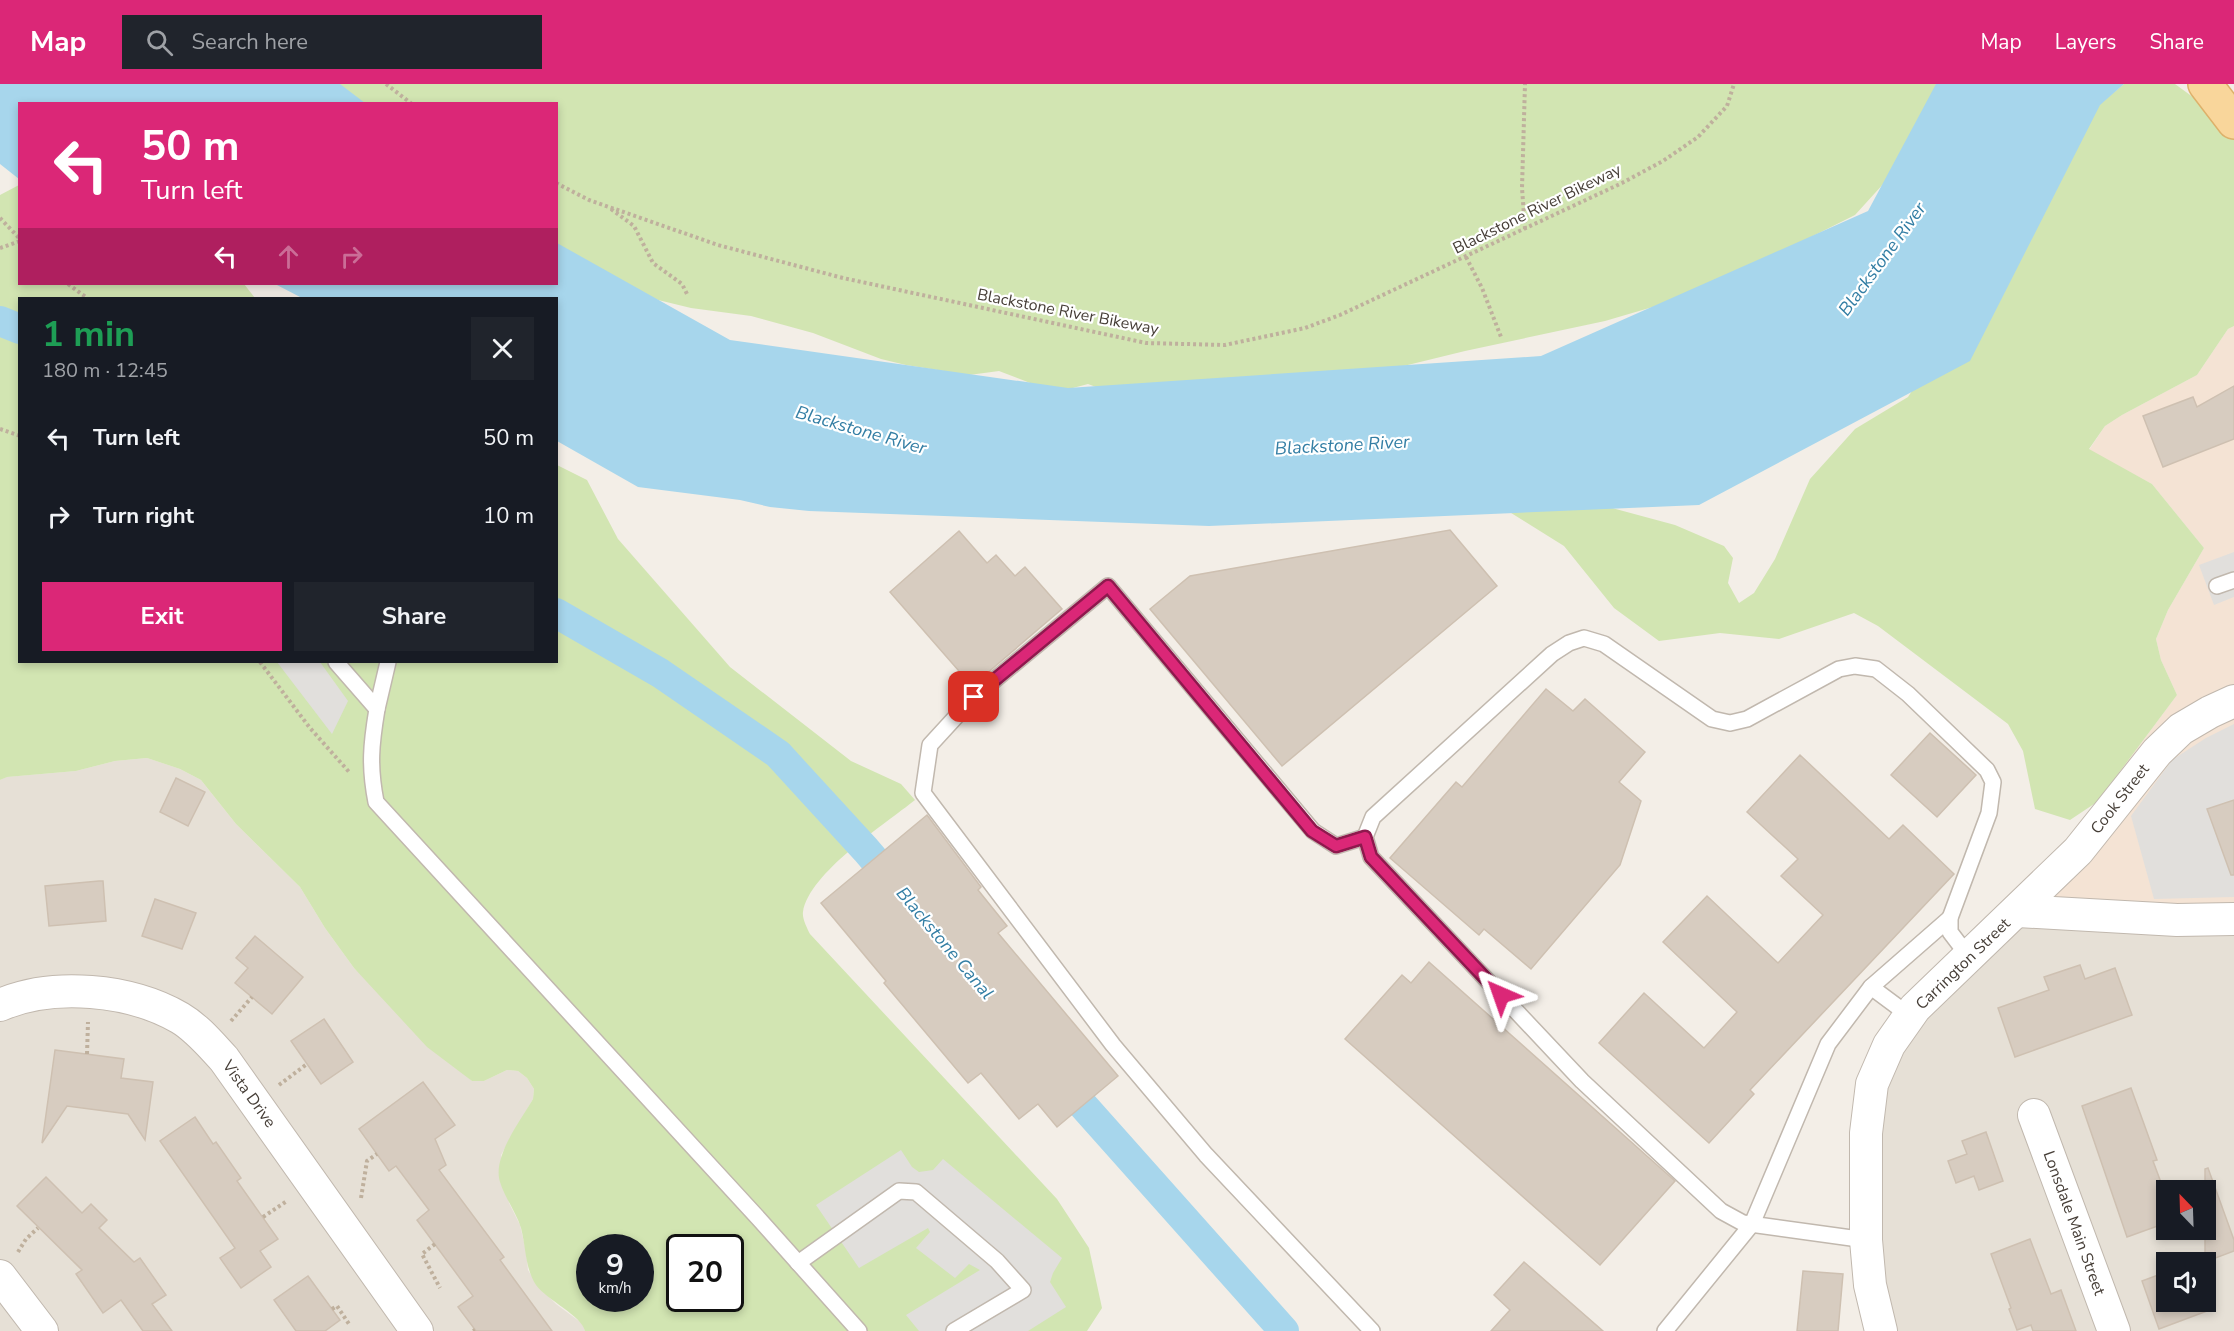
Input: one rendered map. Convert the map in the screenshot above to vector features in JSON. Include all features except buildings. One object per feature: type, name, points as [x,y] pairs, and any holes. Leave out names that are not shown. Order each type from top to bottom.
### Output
[{"type":"main road","points":[[2205,84],[2234,122]]},
{"type":"street","name":"Cook Street","points":[[2018,911],[2078,851],[2157,752],[2181,729],[2234,701]]},
{"type":"street","name":"Carrington Street","points":[[1881,1331],[1870,1286],[1866,1240],[1866,1133],[1872,1084],[1888,1045],[1910,1016],[2018,911],[2177,920],[2234,919]]},
{"type":"street","name":"Vista Drive","points":[[0,1005],[32,994],[80,992],[125,998],[157,1007],[182,1019],[204,1037],[224,1059],[417,1331]]},
{"type":"street","name":"Lonsdale Main Street","points":[[2034,1114],[2114,1331]]},
{"type":"street","points":[[0,1276],[42,1331]]},
{"type":"lane","points":[[2217,586],[2234,580]]},
{"type":"lane","points":[[1365,837],[1336,846],[1312,831],[1108,586],[974,697],[930,745],[923,793],[958,840],[1113,1045],[1206,1155],[1372,1331]]},
{"type":"lane","points":[[1866,1240],[1743,1223],[1720,1211],[1581,1081],[1371,857],[1365,837],[1373,817],[1552,654],[1577,640],[1584,638],[1604,644],[1712,718],[1730,723],[1747,719],[1839,669],[1855,666],[1876,669],[1908,694],[1987,770],[1993,782],[1989,813],[1950,918],[1950,932],[1969,957]]},
{"type":"lane","points":[[337,663],[377,709]]},
{"type":"lane","points":[[388,663],[372,739],[370,766],[376,802],[859,1331]]},
{"type":"lane","points":[[1665,1331],[1752,1224],[1828,1044],[1871,987],[1950,918]]},
{"type":"lane","points":[[1871,987],[1910,1016]]},
{"type":"lane","points":[[798,1263],[899,1191],[916,1192],[997,1261],[1023,1290],[954,1331]]},
{"type":"path","points":[[386,84],[409,102]]},
{"type":"path","points":[[1525,84],[1522,188],[1525,229]]},
{"type":"path","name":"Blackstone River Bikeway","points":[[558,184],[605,205],[718,244],[843,278],[1155,343],[1226,345],[1305,328],[1377,299],[1663,161],[1698,137],[1727,106],[1734,84]]},
{"type":"path","points":[[605,205],[634,226],[653,263],[682,284],[687,294]]},
{"type":"path","points":[[0,218],[18,238]]},
{"type":"path","points":[[0,248],[18,241]]},
{"type":"path","points":[[1466,257],[1482,288],[1501,337]]},
{"type":"path","points":[[69,285],[86,297]]},
{"type":"path","points":[[0,429],[18,435]]},
{"type":"path","points":[[261,663],[310,728],[376,802]]},
{"type":"path","points":[[360,1200],[367,1161],[377,1154]]},
{"type":"path","points":[[435,1244],[422,1254],[440,1288]]},
{"type":"path","points":[[332,1309],[337,1306],[349,1324]]},
{"type":"shaded area","points":[[2234,326],[2234,914],[2036,910],[2097,802],[2177,695],[2161,660],[2156,639],[2168,610],[2204,548],[2152,484],[2089,450],[2105,426],[2197,375],[2228,329]]},
{"type":"shaded area","points":[[2234,552],[2234,597],[2214,605],[2199,565]]},
{"type":"shaded area","points":[[278,663],[321,663],[348,701],[332,734]]},
{"type":"shaded area","points":[[2234,724],[2234,897],[2154,899],[2131,816],[2172,760],[2206,738]]},
{"type":"shaded area","points":[[147,758],[180,769],[201,780],[236,824],[300,887],[325,928],[354,968],[472,1081],[484,1081],[507,1070],[518,1071],[527,1078],[534,1089],[533,1099],[501,1155],[509,1203],[520,1225],[528,1270],[537,1285],[556,1304],[583,1324],[585,1331],[0,1331],[0,780],[6,777],[76,771],[115,761]]},
{"type":"shaded area","points":[[2072,857],[2234,913],[2234,1331],[1880,1331],[1867,1170],[1895,1049]]},
{"type":"shaded area","points":[[901,1150],[912,1167],[919,1172],[933,1170],[943,1159],[1062,1258],[1050,1282],[1066,1307],[1028,1331],[919,1331],[906,1315],[980,1270],[969,1264],[955,1278],[916,1248],[930,1232],[928,1228],[859,1268],[816,1205]]},
{"type":"green space","points":[[292,84],[1937,84],[1885,182],[1855,215],[1697,294],[1605,321],[1465,351],[1330,384],[1117,395],[1088,384],[1069,389],[1038,386],[999,371],[969,375],[881,359],[813,333],[751,316],[691,308],[654,299],[558,259],[558,102],[315,102]]},
{"type":"green space","points":[[2124,84],[2175,84],[2234,127],[2234,326],[2228,329],[2197,375],[2105,426],[2089,449],[2152,484],[2204,548],[2168,610],[2156,639],[2161,660],[2177,695],[2097,802],[2070,820],[2035,809],[2023,751],[2008,724],[1878,626],[1854,613],[1779,639],[1720,633],[1659,641],[1614,608],[1564,546],[1463,483],[1501,478],[1675,525],[1724,546],[1733,558],[1728,583],[1739,603],[1754,593],[1775,559],[1810,479],[1855,429],[1908,397],[2100,104]]},
{"type":"green space","points":[[18,186],[18,285],[245,285],[254,297],[18,297],[18,663],[558,663],[558,466],[587,480],[618,539],[730,667],[851,761],[901,784],[915,800],[850,850],[819,881],[808,897],[803,912],[804,920],[810,934],[1057,1199],[1089,1248],[1102,1308],[1087,1331],[585,1331],[577,1319],[541,1291],[532,1278],[521,1228],[500,1182],[500,1161],[504,1150],[533,1099],[534,1089],[527,1078],[518,1071],[507,1070],[484,1081],[472,1081],[427,1047],[354,968],[325,928],[300,887],[236,824],[201,780],[180,769],[147,758],[115,761],[76,771],[7,777],[0,780],[0,195]]},
{"type":"water","points":[[0,84],[340,84],[364,102],[18,102],[18,178],[0,164]]},
{"type":"water","name":"Blackstone River","points":[[1936,84],[2124,84],[2100,105],[1970,361],[1699,505],[1209,526],[809,511],[638,487],[558,442],[558,297],[300,297],[277,285],[558,285],[558,244],[730,340],[1068,388],[1541,356],[1868,211]]},
{"type":"waterway","name":"Blackstone Canal","points":[[0,321],[18,328]]},
{"type":"waterway","name":"Blackstone Canal","points":[[558,614],[660,673],[778,754],[901,891]]},
{"type":"waterway","name":"Blackstone Canal","points":[[1056,1075],[1284,1331]]},
{"type":"route","points":[[974,697],[1108,586],[1312,831],[1336,846],[1365,837],[1371,857],[1501,995]]}]
